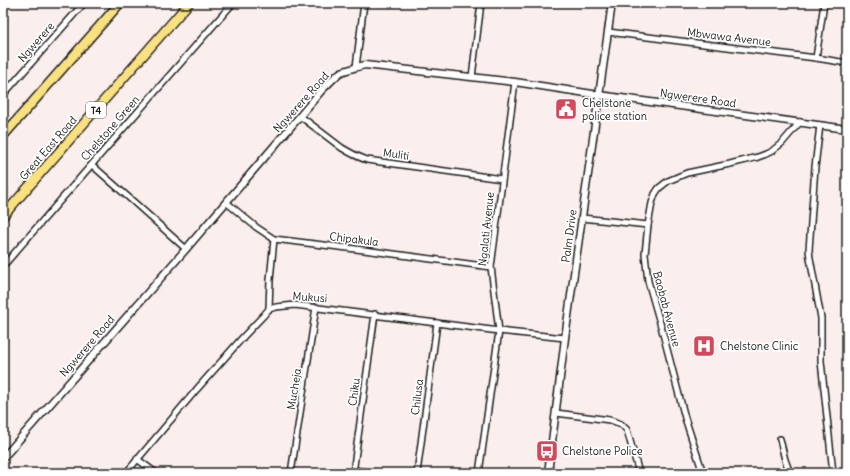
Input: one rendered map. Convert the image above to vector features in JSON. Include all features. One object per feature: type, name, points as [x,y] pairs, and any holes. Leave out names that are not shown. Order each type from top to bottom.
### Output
[{"type":"main road","points":[[3,136],[120,3]]},
{"type":"main road","name":"Great East Road","points":[[3,216],[189,3]]},
{"type":"street","name":"Ngwerere","points":[[3,95],[84,3]]},
{"type":"street","name":"Chelstone Green","points":[[3,266],[233,3]]},
{"type":"street","points":[[356,67],[364,3]]},
{"type":"street","points":[[472,77],[481,3]]},
{"type":"street","name":"Palm Drive","points":[[548,473],[598,95],[612,3]]},
{"type":"street","points":[[816,58],[824,3]]},
{"type":"street","name":"Mbwawa Avenue","points":[[608,32],[847,63]]},
{"type":"street","name":"Ngwerere Road","points":[[3,458],[186,249],[321,90],[341,72],[365,65],[472,77],[847,129]]},
{"type":"street","name":"Ngalati Avenue","points":[[479,473],[499,331],[491,267],[515,82]]},
{"type":"street","name":"Muliti","points":[[300,116],[342,148],[367,160],[502,179]]},
{"type":"street","name":"Baobab Avenue","points":[[703,473],[685,418],[648,281],[646,254],[648,225],[652,203],[659,188],[668,181],[687,173],[758,157],[772,151],[782,143],[800,122]]},
{"type":"street","points":[[820,125],[809,250],[821,318],[821,361],[833,473]]},
{"type":"street","points":[[92,165],[186,249]]},
{"type":"street","name":"Chipakula","points":[[226,202],[256,227],[274,239],[491,267]]},
{"type":"street","points":[[582,218],[648,225]]},
{"type":"street","points":[[126,473],[233,347],[270,309],[270,280],[274,239]]},
{"type":"street","name":"Mukusi","points":[[270,309],[295,305],[316,307],[499,331],[565,338]]},
{"type":"street","name":"Mucheja","points":[[291,473],[316,307]]},
{"type":"street","name":"Chiku","points":[[353,471],[375,314]]},
{"type":"street","name":"Chilusa","points":[[417,473],[436,323]]},
{"type":"street","points":[[556,413],[610,420],[620,424],[627,430],[639,473]]},
{"type":"street","points":[[780,439],[790,473]]},
{"type":"street","points":[[137,459],[156,473]]},
{"type":"street","points":[[353,471],[375,473]]},
{"type":"place","name":"Chelstone police station","points":[[566,109]]},
{"type":"place","name":"Chelstone Clinic","points":[[704,346]]},
{"type":"place","name":"Chelstone Police","points":[[547,451]]}]
